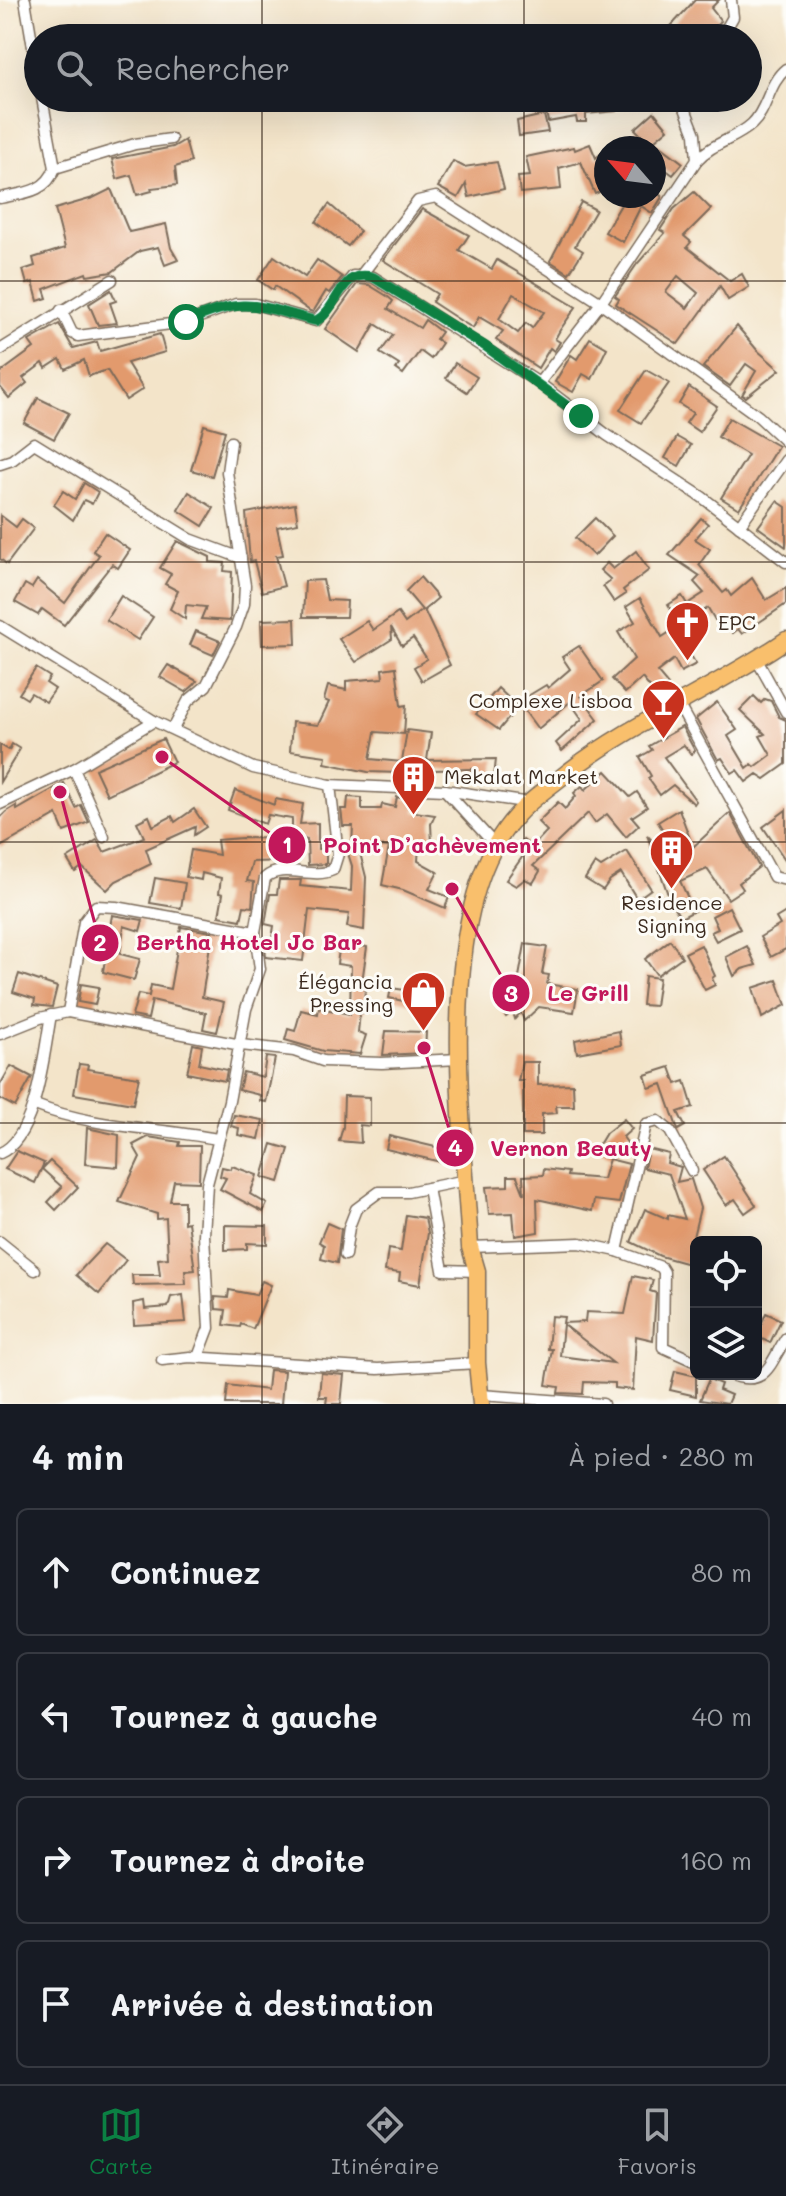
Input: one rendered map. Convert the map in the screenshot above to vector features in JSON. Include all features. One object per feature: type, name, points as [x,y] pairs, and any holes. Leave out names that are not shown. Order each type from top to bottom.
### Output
[{"type":"highway","points":[[481,1400],[477,1363],[477,1271],[470,1247],[459,1059],[459,1002],[466,925],[496,846],[516,816],[570,771],[677,702],[757,660],[786,640]]},
{"type":"street","points":[[25,0],[29,24]]},
{"type":"street","points":[[729,24],[733,17],[731,0]]},
{"type":"street","points":[[762,105],[773,84],[786,69]]},
{"type":"street","points":[[0,198],[36,191],[51,178],[55,168],[45,112]]},
{"type":"street","points":[[686,112],[695,134],[697,160]]},
{"type":"street","points":[[539,383],[601,303],[697,160],[706,151],[751,126],[758,112]]},
{"type":"street","points":[[55,168],[135,144],[171,139]]},
{"type":"street","points":[[61,310],[72,333],[78,336],[186,322],[236,304],[255,304],[316,321],[348,280],[362,274],[418,201],[436,197],[601,303],[758,416],[786,442]]},
{"type":"street","points":[[362,274],[373,277],[539,383],[786,562]]},
{"type":"street","points":[[0,350],[112,280]]},
{"type":"street","points":[[173,729],[188,701],[206,686],[241,617],[245,585],[227,472],[231,442]]},
{"type":"street","points":[[0,464],[12,460],[34,443],[190,539],[241,558]]},
{"type":"street","points":[[739,526],[786,460]]},
{"type":"street","points":[[0,626],[154,721],[253,768],[330,785],[445,790],[530,803]]},
{"type":"street","points":[[757,660],[786,712]]},
{"type":"street","points":[[677,702],[774,877],[786,880]]},
{"type":"street","points":[[0,804],[74,769],[154,721]]},
{"type":"street","points":[[74,769],[104,837]]},
{"type":"street","points":[[198,1357],[209,1328],[204,1235],[207,1184],[241,1045],[246,1009],[260,969],[255,932],[269,874],[323,875],[333,870],[337,862],[330,785]]},
{"type":"street","points":[[445,790],[496,846]]},
{"type":"street","points":[[68,1012],[84,922],[96,906],[255,932]]},
{"type":"street","points":[[0,1034],[68,1012],[241,1045],[294,1051],[323,1061],[382,1063],[459,1059]]},
{"type":"street","points":[[0,1153],[13,1143],[35,1105],[51,1015]]},
{"type":"street","points":[[35,1105],[72,1120],[154,1127],[217,1139]]},
{"type":"street","points":[[617,1251],[646,1124],[658,1121],[670,1131],[692,1171]]},
{"type":"street","points":[[345,1255],[349,1227],[356,1209],[379,1192],[408,1192],[466,1180]]},
{"type":"street","points":[[428,1188],[443,1270],[477,1271]]},
{"type":"street","points":[[0,1242],[35,1270]]},
{"type":"street","points":[[470,1247],[568,1242],[617,1251],[661,1267],[664,1272],[663,1347],[690,1359]]},
{"type":"street","points":[[762,1375],[786,1338]]},
{"type":"street","points":[[162,1360],[198,1357],[378,1369],[477,1363]]},
{"type":"street","points":[[481,1400],[603,1404]]},
{"type":"building","points":[[695,0],[719,0],[711,8],[721,21],[718,24],[673,24]]},
{"type":"building","points":[[546,112],[606,112],[586,114],[586,122],[577,122],[576,117],[548,122]]},
{"type":"building","points":[[654,112],[668,129],[660,136],[642,136],[635,129]]},
{"type":"building","points":[[544,115],[548,132],[519,136],[517,121]]},
{"type":"building","points":[[185,140],[191,162],[175,167],[177,185],[151,188],[152,191],[137,195],[131,175],[117,179],[112,159],[173,147]]},
{"type":"building","points":[[590,144],[594,153],[594,192],[581,162],[559,168],[561,189],[520,193],[518,177],[530,176],[526,157],[574,147],[575,150]]},
{"type":"building","points":[[666,150],[683,163],[673,175],[666,170]]},
{"type":"building","points":[[453,161],[464,167],[497,162],[504,189],[469,197],[466,184],[458,198],[438,187]]},
{"type":"building","points":[[111,189],[129,232],[166,224],[171,248],[178,260],[165,265],[158,247],[140,251],[112,272],[87,276],[86,273],[44,289],[47,298],[38,301],[33,282],[27,284],[23,270],[35,266],[33,258],[65,248],[55,209],[93,198]]},
{"type":"building","points":[[694,192],[711,209],[684,236],[691,242],[687,247],[730,281],[742,274],[749,287],[728,300],[720,286],[678,344],[616,304],[619,299],[615,296],[637,264],[665,233],[660,230],[674,209]],"holes":[[[678,276],[698,293],[687,308],[666,292]]]},
{"type":"building","points":[[581,202],[596,210],[575,246],[583,251],[569,273],[550,261]]},
{"type":"building","points":[[329,204],[360,231],[348,246],[316,222]]},
{"type":"building","points":[[619,208],[640,208],[623,242],[605,232]]},
{"type":"building","points":[[422,209],[469,235],[459,250],[492,269],[497,260],[576,307],[555,339],[560,342],[557,347],[554,351],[550,348],[538,368],[496,340],[503,331],[479,317],[473,328],[461,321],[432,302],[437,294],[383,260]],"holes":[[[513,294],[544,312],[532,328],[526,323],[518,333],[499,319]]]},
{"type":"building","points":[[274,256],[305,277],[317,260],[342,277],[329,293],[326,291],[313,312],[275,286],[273,290],[258,280]]},
{"type":"building","points":[[357,284],[369,285],[387,296],[393,301],[388,309],[420,328],[425,320],[441,332],[436,339],[442,343],[431,359],[420,351],[403,374],[396,369],[399,365],[380,353],[393,335],[375,324],[359,352],[325,329]]},
{"type":"building","points":[[111,290],[116,301],[110,303],[117,323],[98,325],[89,304]]},
{"type":"building","points":[[59,324],[73,348],[97,342],[100,351],[160,334],[165,352],[127,363],[143,389],[126,400],[107,370],[89,376],[84,360],[65,369],[60,359],[46,368],[43,363],[23,378],[27,383],[9,398],[0,387],[0,373],[34,348],[29,341]]},
{"type":"building","points":[[737,326],[757,350],[780,370],[746,397],[742,395],[756,371],[746,364],[730,386],[703,367]]},
{"type":"building","points":[[590,338],[607,348],[592,379],[583,374],[573,392],[555,382],[571,355],[577,359]]},
{"type":"building","points":[[455,363],[477,377],[467,392],[446,378]]},
{"type":"building","points":[[646,370],[669,383],[641,423],[620,410]]},
{"type":"building","points":[[689,387],[717,406],[699,432],[686,423],[693,413],[679,404]]},
{"type":"building","points":[[38,398],[69,413],[54,439],[24,423]]},
{"type":"building","points":[[729,418],[778,446],[739,509],[721,498],[748,455],[718,437]]},
{"type":"building","points":[[204,425],[225,431],[212,476],[191,470]]},
{"type":"building","points":[[677,437],[691,445],[679,466],[665,458]]},
{"type":"building","points":[[84,483],[98,492],[92,504],[84,500],[73,520],[54,505],[63,491],[75,499]]},
{"type":"building","points":[[189,492],[214,508],[203,526],[178,510]]},
{"type":"building","points":[[777,501],[786,507],[786,547],[758,527]]},
{"type":"building","points":[[295,504],[298,523],[277,527],[283,555],[276,556],[284,586],[262,592],[254,561],[250,562],[246,513]]},
{"type":"building","points":[[0,515],[16,527],[22,519],[34,528],[7,564],[0,559]]},
{"type":"building","points":[[595,518],[613,536],[594,556],[575,538]]},
{"type":"building","points":[[701,518],[708,524],[695,539],[710,549],[699,565],[723,593],[727,590],[731,596],[752,578],[766,600],[786,588],[786,604],[742,634],[738,629],[733,633],[721,617],[715,620],[708,608],[680,626],[668,605],[682,596],[687,604],[704,593],[694,582],[700,576],[669,555]]},
{"type":"building","points":[[105,533],[130,550],[118,568],[112,564],[64,625],[42,609],[38,615],[15,602],[25,584],[32,588],[37,580],[65,603],[99,555],[93,551]]},
{"type":"building","points":[[177,541],[210,557],[210,562],[225,563],[224,571],[232,572],[230,621],[201,619],[206,607],[186,605],[185,619],[170,609],[178,591],[165,584],[171,574],[160,568]]},
{"type":"building","points":[[636,551],[649,570],[623,590],[626,594],[614,602],[603,586],[611,580],[600,570],[607,563],[613,569]]},
{"type":"building","points":[[420,577],[438,598],[424,610],[450,665],[422,681],[414,667],[427,659],[413,638],[402,646],[391,627],[392,639],[356,662],[339,639],[367,621],[373,630],[398,613],[405,623],[422,610],[406,591]]},
{"type":"building","points":[[323,580],[327,600],[347,601],[346,617],[303,617],[305,581]]},
{"type":"building","points":[[121,596],[153,617],[138,640],[106,620]]},
{"type":"building","points":[[640,598],[662,637],[675,629],[696,664],[681,672],[674,659],[657,672],[668,685],[656,695],[642,678],[625,693],[612,679],[634,659],[618,632],[635,622],[626,607]]},
{"type":"building","points":[[295,619],[296,644],[262,645],[261,620]]},
{"type":"building","points":[[196,631],[220,641],[213,655],[190,645]]},
{"type":"building","points":[[579,646],[603,681],[581,696],[598,719],[562,751],[556,743],[582,719],[570,702],[538,729],[518,702],[546,685],[548,688],[570,669],[562,657]]},
{"type":"building","points":[[168,665],[197,681],[186,692],[160,677]]},
{"type":"building","points":[[396,667],[401,706],[406,705],[404,734],[375,732],[370,759],[402,762],[407,730],[431,733],[427,760],[496,759],[494,778],[471,773],[472,769],[432,770],[432,774],[368,772],[325,763],[326,756],[290,751],[292,722],[318,725],[329,702],[324,700],[328,686],[346,690],[346,681],[383,678],[382,669]]},
{"type":"building","points":[[36,668],[50,677],[46,683],[55,689],[46,702],[31,693],[27,699],[19,694]]},
{"type":"building","points":[[498,688],[518,707],[499,730],[476,714]]},
{"type":"building","points":[[754,696],[761,703],[765,699],[771,701],[779,717],[786,720],[786,764],[765,779],[757,774],[746,782],[737,770],[732,773],[722,758],[718,760],[696,719],[717,702],[737,730],[728,736],[747,768],[752,764],[755,767],[771,755],[760,736],[765,734],[740,710]]},
{"type":"building","points":[[682,727],[695,751],[691,754],[684,745],[664,757],[696,801],[694,804],[673,785],[660,795],[648,778],[651,776],[640,757],[652,750],[649,746]]},
{"type":"building","points":[[163,739],[174,762],[107,795],[95,769]]},
{"type":"building","points":[[12,744],[20,749],[0,782],[0,745],[9,750]]},
{"type":"building","points":[[606,771],[630,797],[637,792],[647,807],[632,817],[639,825],[626,837],[607,814],[595,823],[588,813],[533,866],[540,871],[533,883],[525,879],[516,886],[506,880],[523,856],[515,850],[523,840],[532,847],[547,831],[538,822],[558,802],[565,809],[576,796],[574,793],[582,786],[585,790]]},
{"type":"building","points":[[64,783],[76,808],[81,805],[89,822],[64,832],[57,815],[0,847],[0,818],[6,812],[16,806],[17,810]]},
{"type":"building","points":[[235,790],[274,805],[275,799],[303,804],[300,824],[318,823],[318,849],[326,849],[326,864],[308,865],[307,840],[297,837],[292,840],[292,819],[268,815],[265,824],[228,810]]},
{"type":"building","points":[[348,797],[362,798],[362,809],[381,809],[382,804],[395,807],[397,797],[417,802],[415,812],[435,815],[431,824],[432,844],[419,844],[418,861],[438,872],[429,889],[449,897],[445,908],[403,890],[382,885],[389,847],[352,845],[353,826],[343,826],[341,809],[347,809]]},
{"type":"building","points":[[194,809],[206,827],[194,835],[195,827],[146,849],[151,864],[116,881],[107,890],[82,867],[75,872],[67,859],[97,840],[104,852],[144,837],[137,822],[149,816],[153,826],[172,816],[175,822]]},
{"type":"building","points":[[679,809],[693,847],[730,813],[759,867],[739,883],[743,889],[728,899],[707,869],[680,881],[694,911],[681,918],[671,903],[647,835],[681,873],[686,869],[658,822]]},
{"type":"building","points":[[786,810],[786,861],[763,827]]},
{"type":"building","points":[[287,839],[287,861],[252,862],[247,881],[254,882],[252,907],[244,906],[241,920],[219,916],[223,894],[219,893],[221,878],[202,873],[201,880],[186,877],[191,850],[219,855],[217,840]]},
{"type":"building","points":[[358,845],[366,877],[364,930],[347,927],[349,914],[309,910],[303,961],[266,957],[264,938],[272,939],[274,926],[265,924],[270,894],[277,894],[279,880],[301,880],[300,886],[351,891],[352,866],[346,847]]},
{"type":"building","points":[[627,851],[651,889],[637,899],[621,873],[610,880],[603,890],[585,879],[595,863],[601,867]]},
{"type":"building","points":[[155,878],[185,883],[181,908],[150,903]]},
{"type":"building","points":[[729,907],[740,929],[716,941],[711,932],[718,929],[712,916]]},
{"type":"building","points":[[786,912],[786,949],[771,957],[760,937],[780,925],[776,918]]},
{"type":"building","points":[[112,915],[143,920],[140,931],[124,926],[120,954],[140,959],[134,980],[103,972]]},
{"type":"building","points":[[181,927],[212,932],[202,997],[224,1002],[217,1032],[203,1029],[206,1013],[152,1000],[148,1019],[132,1016],[138,994],[149,996],[151,985],[170,989]]},
{"type":"building","points":[[670,940],[682,957],[657,975],[645,959]]},
{"type":"building","points":[[340,943],[367,947],[362,982],[365,982],[364,1013],[360,1013],[358,1032],[366,1035],[360,1054],[323,1051],[285,1040],[288,1029],[295,1031],[301,1010],[318,1014],[319,1008],[350,1014],[351,966],[337,964]]},
{"type":"building","points":[[525,944],[547,947],[542,974],[549,975],[547,984],[578,989],[574,1012],[539,1007],[524,1021],[521,1012],[515,1019],[513,1012],[506,1017],[500,1008],[508,1002],[502,997],[510,993],[504,986],[519,977]]},
{"type":"building","points":[[701,945],[715,976],[712,978],[715,985],[705,990],[685,953]]},
{"type":"building","points":[[747,946],[756,965],[742,969],[734,976],[726,957]]},
{"type":"building","points":[[19,974],[57,987],[52,1007],[34,1005],[35,999],[13,992]]},
{"type":"building","points":[[645,976],[659,978],[655,1006],[642,1005]]},
{"type":"building","points":[[777,980],[786,1005],[762,1018],[753,988]]},
{"type":"building","points":[[81,984],[99,987],[95,1005],[78,1002]]},
{"type":"building","points":[[391,988],[418,992],[420,988],[437,995],[432,1007],[389,998]]},
{"type":"building","points":[[386,1031],[426,1032],[425,1053],[383,1055]]},
{"type":"building","points":[[619,1031],[621,1045],[577,1053],[575,1040]]},
{"type":"building","points":[[193,1044],[202,1046],[199,1064],[227,1070],[225,1081],[187,1073]]},
{"type":"building","points":[[266,1057],[275,1058],[266,1102],[260,1101],[260,1095],[239,1090],[243,1072],[263,1077]]},
{"type":"building","points":[[522,1062],[538,1062],[538,1085],[573,1084],[574,1106],[556,1106],[557,1113],[542,1114],[542,1135],[523,1135],[523,1081],[518,1081]]},
{"type":"building","points":[[79,1064],[88,1065],[87,1069],[139,1077],[133,1104],[74,1094]]},
{"type":"building","points":[[11,1066],[32,1077],[15,1107],[0,1099],[0,1085]]},
{"type":"building","points":[[670,1067],[676,1084],[685,1081],[693,1107],[678,1112],[685,1126],[678,1130],[662,1084],[649,1088],[645,1075]]},
{"type":"building","points":[[344,1096],[370,1097],[370,1126],[360,1125],[361,1143],[339,1141],[343,1127]]},
{"type":"building","points":[[234,1115],[263,1120],[259,1139],[238,1135],[239,1128],[231,1126]]},
{"type":"building","points":[[624,1119],[632,1129],[623,1137],[628,1144],[612,1157],[597,1148],[606,1133]]},
{"type":"building","points":[[87,1128],[119,1135],[118,1167],[85,1164]]},
{"type":"building","points":[[389,1136],[448,1150],[445,1163],[386,1149]]},
{"type":"building","points":[[148,1137],[180,1142],[179,1146],[200,1146],[199,1182],[174,1181],[170,1201],[184,1201],[184,1223],[188,1222],[195,1270],[185,1271],[186,1284],[133,1285],[132,1275],[160,1275],[158,1259],[168,1258],[166,1218],[157,1219],[157,1214],[119,1202],[140,1157],[133,1145]]},
{"type":"building","points":[[272,1144],[289,1149],[279,1182],[262,1177]]},
{"type":"building","points":[[648,1149],[669,1154],[667,1163],[681,1167],[677,1182],[691,1179],[700,1208],[693,1236],[690,1236],[690,1264],[660,1256],[631,1242],[645,1209],[668,1219],[668,1215],[685,1219],[669,1174],[644,1168]]},
{"type":"building","points":[[17,1151],[44,1163],[35,1183],[5,1169]]},
{"type":"building","points":[[724,1156],[756,1205],[745,1213],[735,1199],[726,1205],[703,1170]]},
{"type":"building","points":[[609,1159],[629,1164],[619,1203],[594,1200],[592,1211],[537,1199],[538,1232],[515,1236],[513,1213],[489,1214],[486,1187],[508,1186],[508,1176],[517,1176],[524,1194],[523,1176],[543,1175],[544,1169],[568,1172],[567,1176],[603,1179]]},
{"type":"building","points":[[50,1161],[78,1187],[56,1210],[48,1202],[62,1187],[42,1169]]},
{"type":"building","points":[[232,1166],[257,1175],[250,1194],[267,1204],[263,1212],[220,1189],[226,1178],[220,1176],[222,1167],[231,1169]]},
{"type":"building","points":[[406,1215],[425,1218],[428,1233],[420,1285],[399,1281],[400,1273],[385,1271],[388,1249],[401,1251]]},
{"type":"building","points":[[327,1223],[341,1229],[337,1263],[321,1259],[324,1245],[319,1242]]},
{"type":"building","points":[[225,1225],[267,1226],[267,1244],[247,1243],[247,1249],[225,1250]]},
{"type":"building","points":[[105,1244],[126,1260],[99,1294],[76,1275]]},
{"type":"building","points":[[633,1276],[653,1280],[650,1291],[656,1293],[653,1340],[636,1336],[633,1390],[615,1388],[615,1383],[584,1382],[583,1394],[558,1393],[559,1387],[546,1385],[552,1349],[548,1349],[551,1316],[564,1317],[563,1323],[585,1322],[586,1312],[625,1314]],"holes":[[[563,1324],[613,1363],[560,1356]]]},
{"type":"building","points":[[262,1281],[271,1285],[253,1329],[241,1324],[240,1327],[224,1325],[226,1310],[216,1309],[215,1297],[228,1298],[229,1290],[256,1295]]},
{"type":"building","points":[[183,1295],[186,1322],[134,1325],[133,1303],[144,1301],[145,1309],[168,1307],[171,1297]]},
{"type":"building","points":[[766,1313],[781,1320],[770,1343],[762,1339],[762,1322]]},
{"type":"building","points":[[269,1370],[284,1371],[281,1404],[226,1404],[228,1385],[267,1390]]},
{"type":"building","points":[[675,1371],[690,1375],[690,1380],[696,1380],[696,1396],[670,1390]]},
{"type":"building","points":[[321,1373],[344,1375],[341,1404],[326,1404],[327,1397],[319,1397]]},
{"type":"building","points":[[709,1380],[721,1384],[719,1390],[731,1395],[727,1404],[700,1400]]},
{"type":"place","name":"EPC","points":[[687,662]]},
{"type":"place","name":"Complexe Lisboa","points":[[664,740]]},
{"type":"place","name":"Point D’achèvement","points":[[162,757]]},
{"type":"place","name":"Bertha Hotel Jc Bar","points":[[60,792]]},
{"type":"place","name":"Mekalat Market","points":[[413,816]]},
{"type":"place","name":"Le Grill","points":[[452,889]]},
{"type":"place","name":"Residence Signing","points":[[672,890]]},
{"type":"place","name":"Élégancia Pressing","points":[[424,1033]]},
{"type":"place","name":"Vernon Beauty","points":[[424,1048]]},
{"type":"route","points":[[186,322],[236,304],[255,304],[316,321],[348,280],[362,274],[373,277],[485,346],[581,416]]}]
